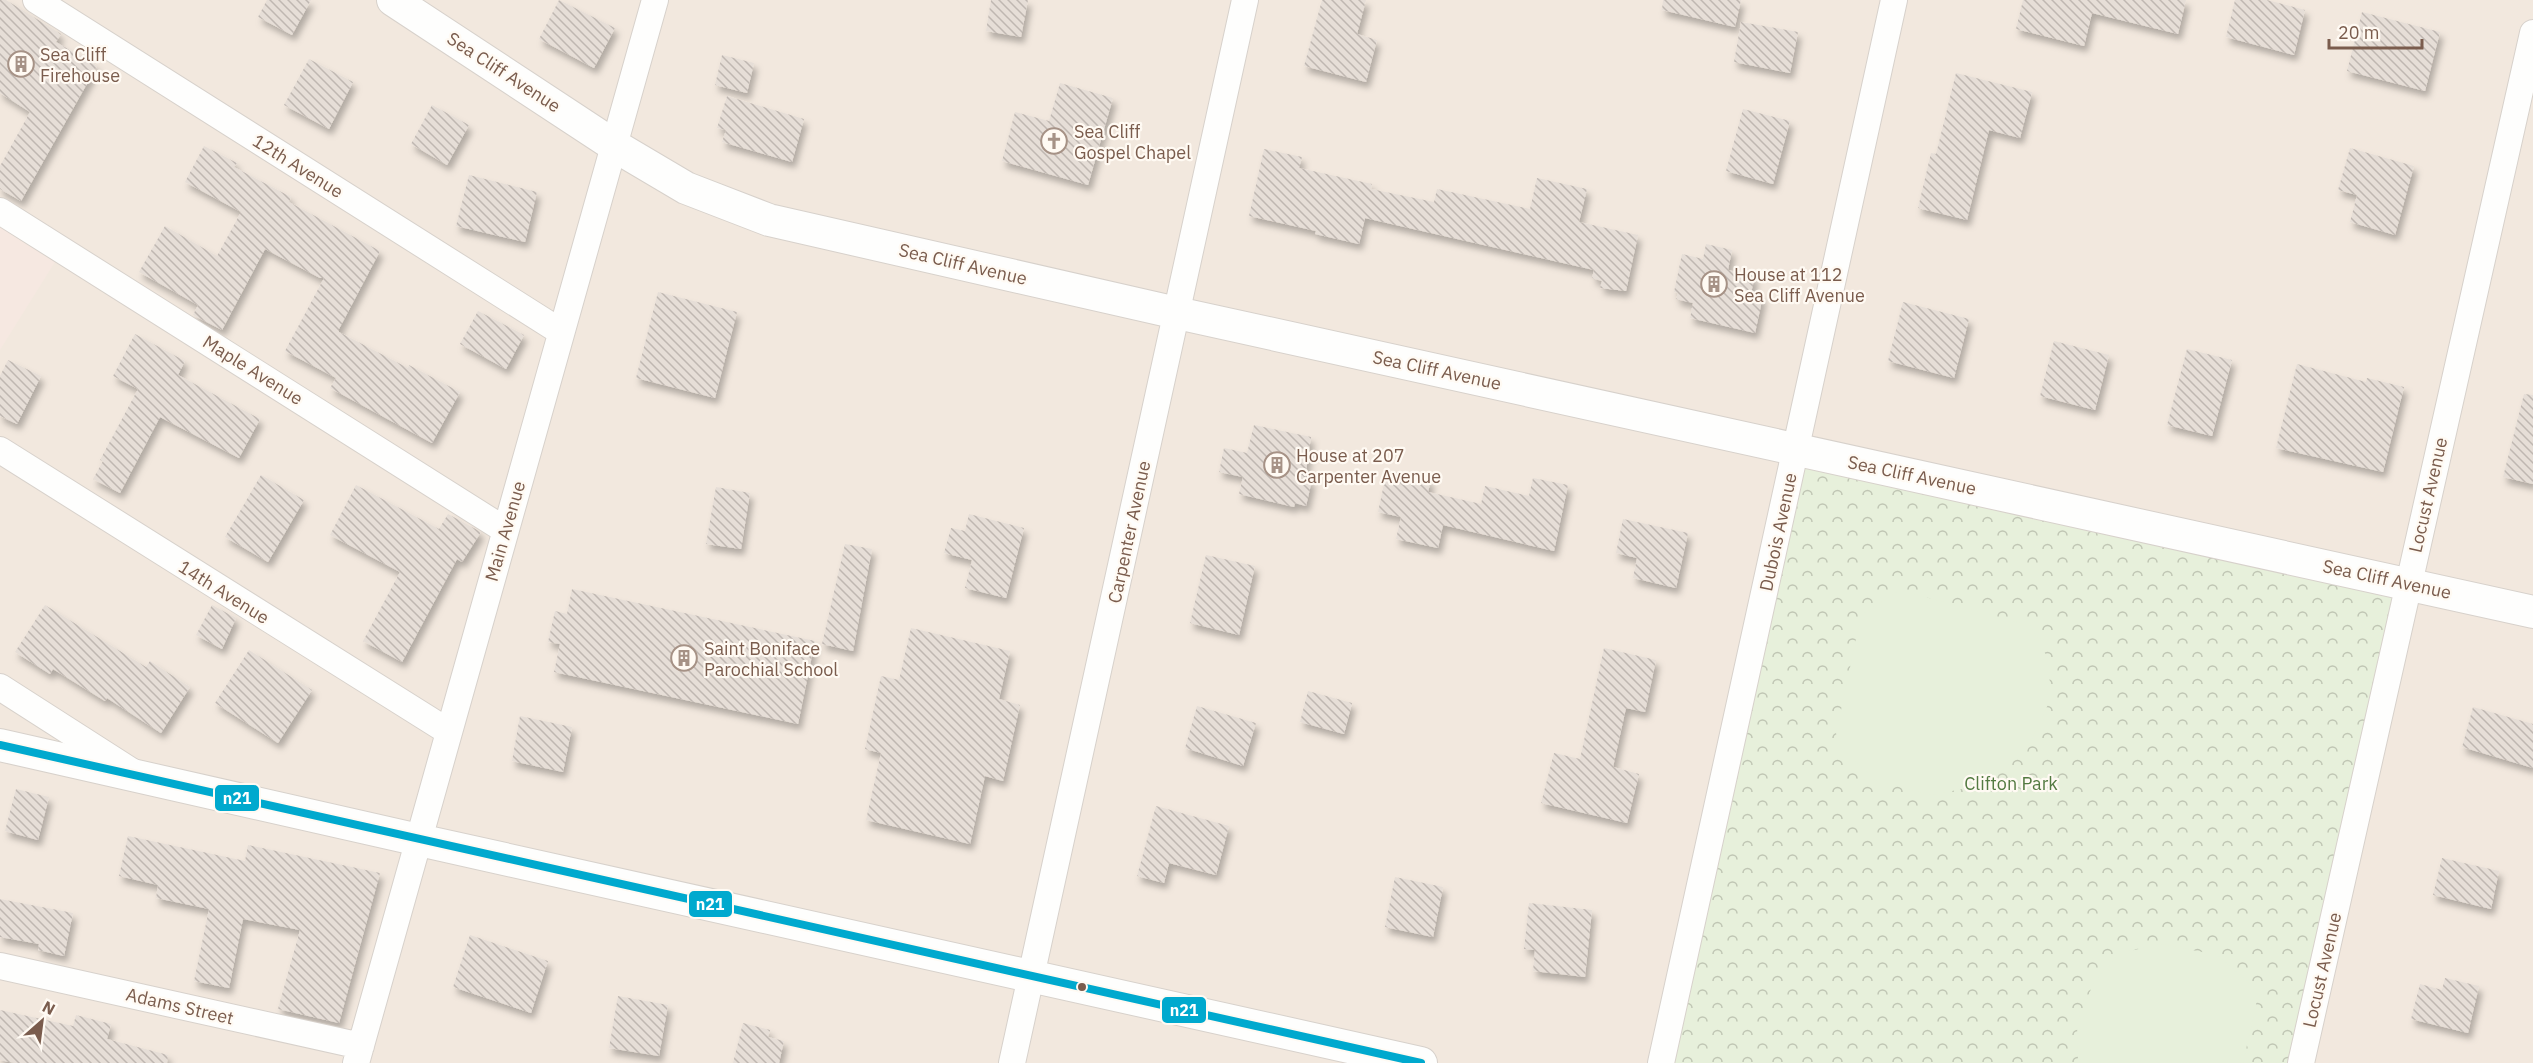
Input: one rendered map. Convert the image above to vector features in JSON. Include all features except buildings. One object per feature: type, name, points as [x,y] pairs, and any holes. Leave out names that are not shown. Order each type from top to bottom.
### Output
[{"type":"street","name":"12th Avenue","points":[[36,0],[561,333]]},
{"type":"street","name":"Sea Cliff Avenue","points":[[393,0],[615,146],[686,189],[769,220],[1177,313],[2533,612]]},
{"type":"street","name":"Main Avenue","points":[[358,1055],[655,0]]},
{"type":"street","name":"Carpenter Avenue","points":[[1012,1063],[1245,0]]},
{"type":"street","name":"Dubois Avenue","points":[[1661,1063],[1894,0]]},
{"type":"street","name":"Locust Avenue","points":[[2301,1063],[2533,33]]},
{"type":"street","name":"Maple Avenue","points":[[0,211],[505,530]]},
{"type":"street","name":"14th Avenue","points":[[0,450],[449,732]]},
{"type":"street","points":[[0,687],[141,777]]},
{"type":"street","points":[[0,745],[1421,1063]]},
{"type":"street","name":"Adams Street","points":[[0,966],[358,1055]]},
{"type":"shaded area","points":[[0,0],[2533,0],[2533,1063],[0,1063]]},
{"type":"shaded area","points":[[0,216],[60,254],[0,350]]},
{"type":"green space","name":"Clifton Park","points":[[1797,450],[2408,584],[2301,1063],[1661,1063]]},
{"type":"green space","points":[[1900,590],[2031,626],[2048,659],[2051,698],[2027,750],[1983,785],[1931,795],[1875,780],[1848,754],[1836,734],[1861,615]]},
{"type":"green space","points":[[2162,944],[2217,955],[2259,991],[2243,1063],[2078,1063],[2077,1022],[2094,982],[2120,953]]},
{"type":"transit line","name":"n21","points":[[0,745],[1421,1063]]},
{"type":"place","name":"Sea Cliff Firehouse","points":[[21,64]]},
{"type":"place","name":"Sea Cliff Gospel Chapel","points":[[1054,141]]},
{"type":"place","name":"House at 112 Sea Cliff Avenue","points":[[1714,284]]},
{"type":"place","name":"House at 207 Carpenter Avenue","points":[[1277,465]]},
{"type":"place","name":"Saint Boniface Parochial School","points":[[684,658]]}]
